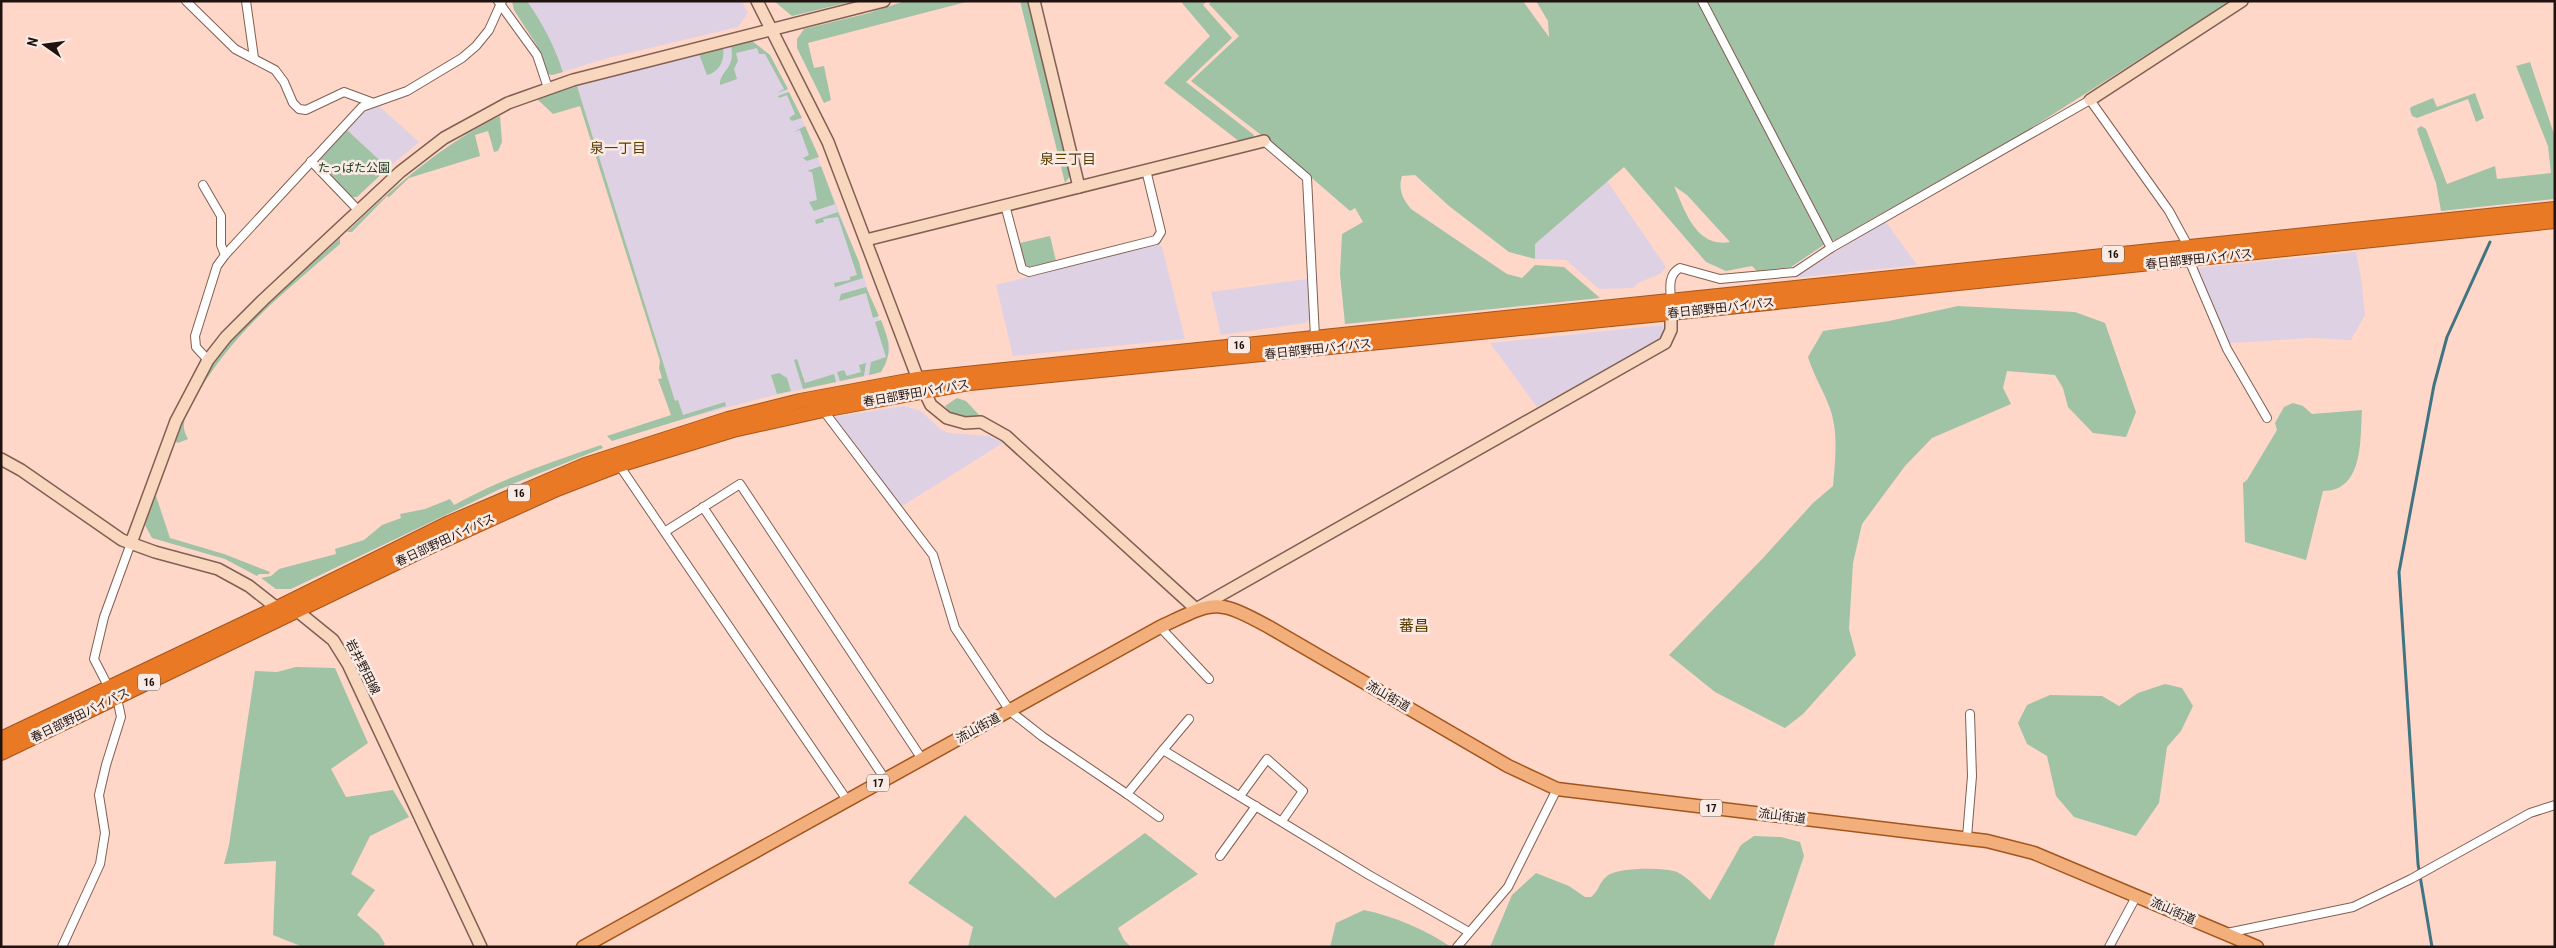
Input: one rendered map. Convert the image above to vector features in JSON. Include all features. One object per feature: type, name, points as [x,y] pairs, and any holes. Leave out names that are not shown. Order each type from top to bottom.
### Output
[{"type":"highway","name":"春日部野田バイパス","points":[[2188,253],[2555,209]]},
{"type":"highway","name":"春日部野田バイパス","points":[[1,739],[113,693],[557,489],[619,465],[733,430],[823,410],[921,385],[970,383],[1671,306],[2188,253],[2555,221]]},
{"type":"highway","name":"春日部野田バイパス","points":[[1,753],[277,608],[449,523],[585,465],[728,419],[818,397],[1314,336],[1671,306]]},
{"type":"main road","name":"流山街道","points":[[583,947],[1160,627],[1196,609],[1214,605],[1248,615],[1508,766],[1556,790],[1967,837],[2034,852],[2257,947]]},
{"type":"street","points":[[186,1],[235,49],[275,70],[284,82],[292,103],[299,109],[306,110],[344,92],[371,102]]},
{"type":"street","points":[[246,1],[254,58]]},
{"type":"street","points":[[757,1],[819,123],[921,385],[931,405],[947,418],[966,423],[981,422],[1006,436],[1196,609],[1666,343],[1670,330],[1670,284],[1676,270],[1680,268],[1720,279],[1794,272],[1831,248],[2090,100],[2242,1]]},
{"type":"street","points":[[62,947],[100,864],[105,833],[99,795],[121,717],[113,693],[94,659],[104,617],[176,420],[208,360],[245,317],[400,172],[444,138],[500,106],[608,69],[884,1]]},
{"type":"street","points":[[1034,1],[1079,187]]},
{"type":"street","points":[[1702,1],[1831,248]]},
{"type":"street","points":[[501,2],[537,55],[548,88]]},
{"type":"street","points":[[208,360],[196,347],[195,336],[217,266],[225,255],[362,107],[371,102],[407,91],[462,58],[476,46],[488,30],[501,2]]},
{"type":"street","points":[[2090,100],[2169,211],[2227,348],[2267,418]]},
{"type":"street","points":[[866,240],[1264,141],[1307,178],[1314,336]]},
{"type":"street","points":[[311,161],[358,210]]},
{"type":"street","points":[[1005,205],[1022,269],[1029,272],[1156,240],[1161,232],[1146,170]]},
{"type":"street","points":[[203,185],[221,216],[221,245],[225,255]]},
{"type":"street","points":[[823,410],[933,555],[954,628],[1010,710],[1044,737],[1159,816]]},
{"type":"street","points":[[1,459],[21,470],[122,540],[155,552],[218,569],[249,586],[277,608],[296,610]]},
{"type":"street","points":[[619,465],[666,531],[847,800]]},
{"type":"street","points":[[666,531],[740,484],[922,759]]},
{"type":"street","points":[[703,507],[886,779]]},
{"type":"street","name":"岩井野田線","points":[[296,610],[318,626],[341,650],[481,947]]},
{"type":"street","points":[[1160,627],[1208,679]]},
{"type":"street","points":[[1967,837],[1972,776],[1970,714]]},
{"type":"street","points":[[1128,794],[1189,719]]},
{"type":"street","points":[[1163,750],[1469,932]]},
{"type":"street","points":[[1240,796],[1267,759],[1303,791],[1282,821]]},
{"type":"street","points":[[1456,947],[1508,887],[1556,790]]},
{"type":"street","points":[[2226,934],[2353,907],[2410,880],[2530,813],[2555,805]]},
{"type":"street","points":[[1220,856],[1256,806]]},
{"type":"street","points":[[2109,947],[2137,895]]},
{"type":"shaded area","points":[[512,1],[742,1],[748,13],[738,27],[608,58],[552,75],[548,74],[536,44],[514,10]]},
{"type":"shaded area","points":[[752,41],[770,55],[805,126],[859,262],[872,303],[889,341],[890,351],[885,365],[876,374],[770,396],[681,420],[577,86]]},
{"type":"shaded area","points":[[379,106],[419,142],[388,168],[347,130],[364,112]]},
{"type":"shaded area","points":[[1607,181],[1666,267],[1660,274],[1638,283],[1633,288],[1599,289],[1566,260],[1535,259],[1534,244]]},
{"type":"shaded area","points":[[1886,222],[1917,265],[1794,278],[1848,244]]},
{"type":"shaded area","points":[[1158,244],[1162,247],[1185,339],[1013,356],[996,285]]},
{"type":"shaded area","points":[[2356,252],[2365,315],[2351,340],[2311,338],[2230,343],[2227,341],[2197,268]]},
{"type":"shaded area","points":[[1307,279],[1309,319],[1305,323],[1221,335],[1211,292]]},
{"type":"shaded area","points":[[1663,325],[1663,335],[1656,342],[1537,407],[1490,343]]},
{"type":"shaded area","points":[[904,406],[921,411],[940,429],[949,433],[989,436],[1003,443],[899,508],[833,417]]},
{"type":"green space","points":[[512,1],[527,1],[548,35],[563,72],[552,75],[548,74],[536,44],[514,10]]},
{"type":"green space","points":[[774,1],[854,1],[792,16]]},
{"type":"green space","points":[[905,1],[970,1],[808,43],[814,68],[824,66],[831,100],[824,103],[797,48],[797,39],[804,29],[869,13]]},
{"type":"green space","points":[[1020,1],[1028,1],[1072,173],[1065,183]]},
{"type":"green space","points":[[1184,1],[1207,1],[1203,5],[1232,38],[1186,82],[1254,135],[1252,138],[1240,142],[1164,83],[1210,36],[1182,3]]},
{"type":"green space","points":[[1212,1],[1523,1],[1549,37],[1548,21],[1536,1],[2231,1],[2025,132],[1835,240],[1831,240],[1791,267],[1757,271],[1752,266],[1726,271],[1706,262],[1624,167],[1535,244],[1535,259],[1509,252],[1449,206],[1415,175],[1402,176],[1400,185],[1402,193],[1411,209],[1507,274],[1522,278],[1535,265],[1564,267],[1600,298],[1345,324],[1340,274],[1342,234],[1363,222],[1355,208],[1350,211],[1269,141],[1191,81],[1239,36],[1209,4]],"holes":[[[1674,186],[1687,195],[1730,242],[1718,242],[1700,234],[1693,226]]]},
{"type":"green space","points":[[752,41],[770,55],[788,89],[777,93],[784,89],[765,54],[759,54],[757,48],[736,53],[738,61],[734,69],[737,79],[720,85],[720,80],[731,60],[731,46]]},
{"type":"green space","points":[[723,48],[723,57],[720,65],[715,71],[707,75],[699,54]]},
{"type":"green space","points":[[2530,62],[2555,137],[2555,199],[2441,211],[2436,183],[2417,129],[2421,126],[2426,129],[2447,184],[2495,166],[2497,179],[2551,173],[2548,146],[2516,66]]},
{"type":"green space","points":[[577,86],[675,401],[678,400],[683,415],[725,402],[726,406],[612,441],[607,436],[671,415],[658,379],[662,378],[659,368],[660,361],[580,106],[553,114],[537,99]]},
{"type":"green space","points":[[789,92],[802,118],[792,121],[789,118],[795,114],[787,95],[779,98],[778,96]]},
{"type":"green space","points":[[2475,93],[2484,118],[2476,122],[2468,99],[2417,118],[2412,116],[2411,107],[2433,98],[2437,107]]},
{"type":"green space","points":[[500,116],[502,142],[498,151],[494,152],[488,131],[475,135],[480,156],[409,178],[389,197],[387,196],[352,232],[347,232],[382,199],[419,168],[478,127]]},
{"type":"green space","points":[[805,126],[819,157],[807,161],[803,158],[809,155],[800,130],[794,132]]},
{"type":"green space","name":"たっぱた公園","points":[[347,130],[388,168],[357,197],[351,197],[320,164],[320,159]]},
{"type":"green space","points":[[821,166],[835,204],[814,211],[809,202],[817,200],[812,172],[807,171]]},
{"type":"green space","points":[[838,212],[859,262],[863,278],[835,287],[834,283],[850,280],[850,277],[857,275],[838,217],[823,219],[824,222],[816,224],[815,220]]},
{"type":"green space","points":[[1050,236],[1056,261],[1029,267],[1025,264],[1020,243]]},
{"type":"green space","points":[[340,238],[340,244],[263,312],[228,350],[198,393],[187,413],[184,427],[188,439],[178,443],[174,441],[196,390],[226,344],[267,303]]},
{"type":"green space","points":[[866,287],[879,316],[873,318],[866,293],[839,301],[841,294]]},
{"type":"green space","points":[[1958,306],[2075,312],[2105,323],[2136,412],[2126,437],[2093,433],[2068,407],[2063,388],[2055,375],[2007,371],[2003,388],[2011,404],[1932,438],[1905,466],[1862,524],[1853,563],[1849,629],[1856,655],[1803,714],[1785,728],[1715,692],[1669,655],[1764,557],[1813,503],[1833,486],[1836,450],[1834,423],[1830,408],[1808,357],[1823,331],[1889,321]]},
{"type":"green space","points":[[881,320],[889,346],[887,359],[881,372],[869,375],[871,362],[886,357],[875,322]]},
{"type":"green space","points":[[797,359],[805,383],[834,374],[836,382],[803,389],[794,360]]},
{"type":"green space","points":[[866,363],[864,376],[840,381],[837,372],[844,370],[847,376],[861,372],[859,365]]},
{"type":"green space","points":[[779,373],[787,378],[791,391],[777,394],[771,375]]},
{"type":"green space","points":[[957,398],[966,401],[980,416],[961,416],[948,410],[945,406]]},
{"type":"green space","points":[[2293,403],[2303,406],[2312,414],[2362,410],[2360,448],[2353,473],[2346,482],[2336,489],[2323,491],[2306,560],[2245,542],[2243,483],[2247,480],[2277,430],[2275,423],[2284,407]]},
{"type":"green space","points":[[601,445],[603,448],[500,489],[291,589],[276,589],[261,578],[271,576],[279,569],[336,554],[335,549],[364,540],[382,525],[401,518],[400,514],[425,509],[450,499],[454,505],[508,479]]},
{"type":"green space","points":[[155,493],[170,538],[224,554],[270,572],[269,574],[259,574],[257,576],[225,559],[152,538],[145,525]]},
{"type":"green space","points":[[296,667],[335,668],[368,743],[331,769],[346,797],[393,790],[409,817],[370,836],[351,874],[375,890],[357,915],[379,934],[385,944],[382,947],[303,947],[273,935],[276,861],[224,864],[229,845],[255,671],[277,672]]},
{"type":"green space","points":[[2165,684],[2182,688],[2193,706],[2181,731],[2167,747],[2159,803],[2136,836],[2074,817],[2056,796],[2047,756],[2027,744],[2018,723],[2027,705],[2050,695],[2102,696],[2119,706],[2138,693]]},
{"type":"green space","points":[[965,815],[1055,898],[1145,833],[1198,874],[1118,928],[1124,940],[1131,947],[968,947],[973,927],[908,883]]},
{"type":"green space","points":[[1754,836],[1781,837],[1800,842],[1804,856],[1773,947],[1490,947],[1512,895],[1536,873],[1569,886],[1585,897],[1591,897],[1604,878],[1612,873],[1630,869],[1671,870],[1686,878],[1710,900],[1741,845]]},
{"type":"green space","points":[[1364,910],[1409,924],[1451,947],[1330,947],[1336,923]]},
{"type":"waterway","points":[[2432,947],[2418,864],[2399,572],[2434,385],[2447,337],[2490,242]]},
{"type":"district","name":"泉一丁目","points":[[618,148]]},
{"type":"district","name":"泉三丁目","points":[[1068,159]]},
{"type":"district","name":"蕃昌","points":[[1414,626]]}]
